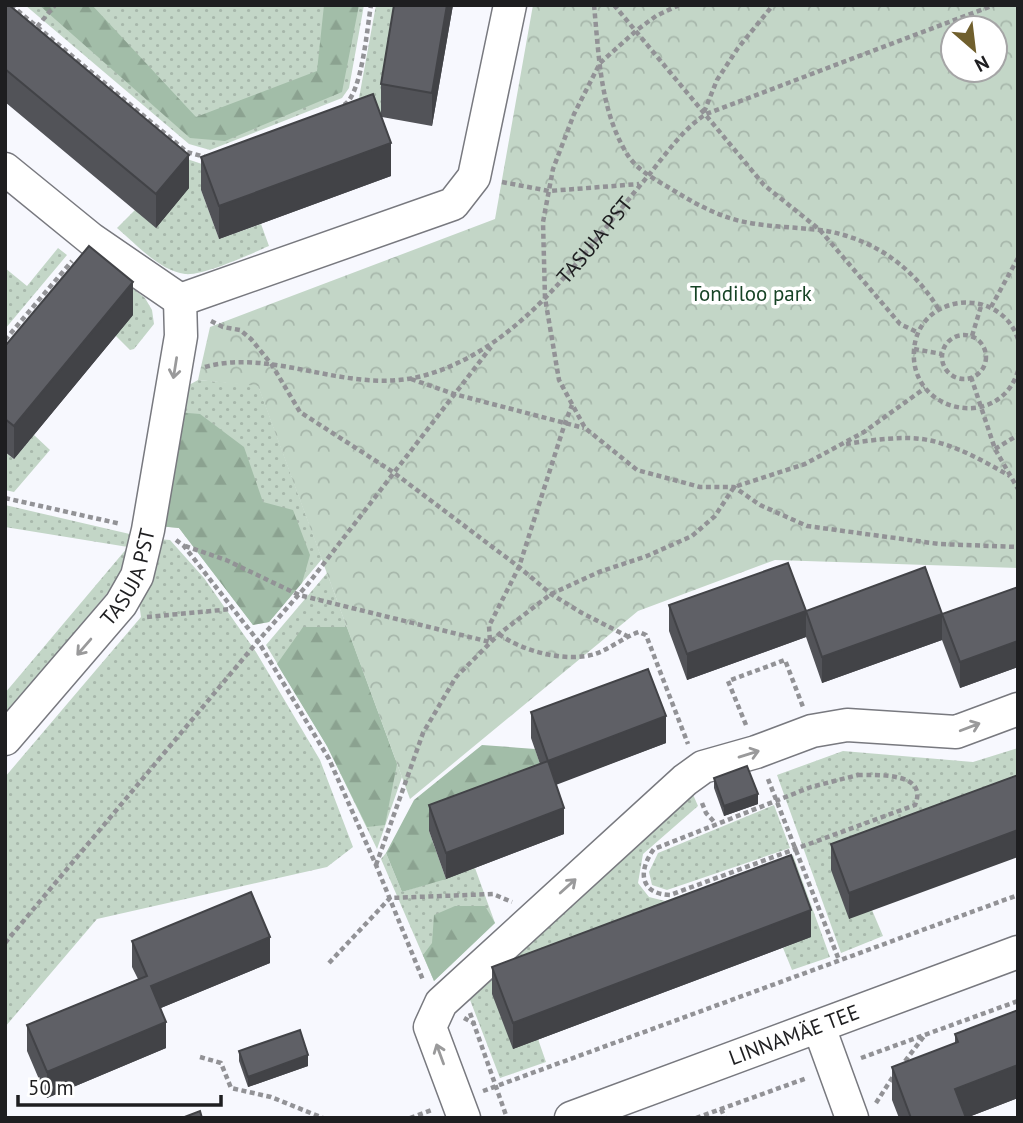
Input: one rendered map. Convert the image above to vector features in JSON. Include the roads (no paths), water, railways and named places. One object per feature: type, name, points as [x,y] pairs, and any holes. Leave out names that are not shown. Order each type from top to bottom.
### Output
[{"type":"street","points":[[5,169],[91,239],[180,300],[453,204],[474,177],[510,5]]},
{"type":"street","name":"TASUJA PST","points":[[5,739],[121,604],[136,576],[148,530],[181,335],[180,300]]},
{"type":"street","points":[[461,1109],[430,1027],[451,994],[685,780],[703,767],[757,752],[811,731],[847,725],[956,732],[1018,709]]},
{"type":"street","name":"LINNAMÄE TEE","points":[[571,1118],[1018,952]]},
{"type":"street","points":[[819,1027],[863,1113]]},
{"type":"park label","name":"Tondiloo park","points":[[751,294]]}]
